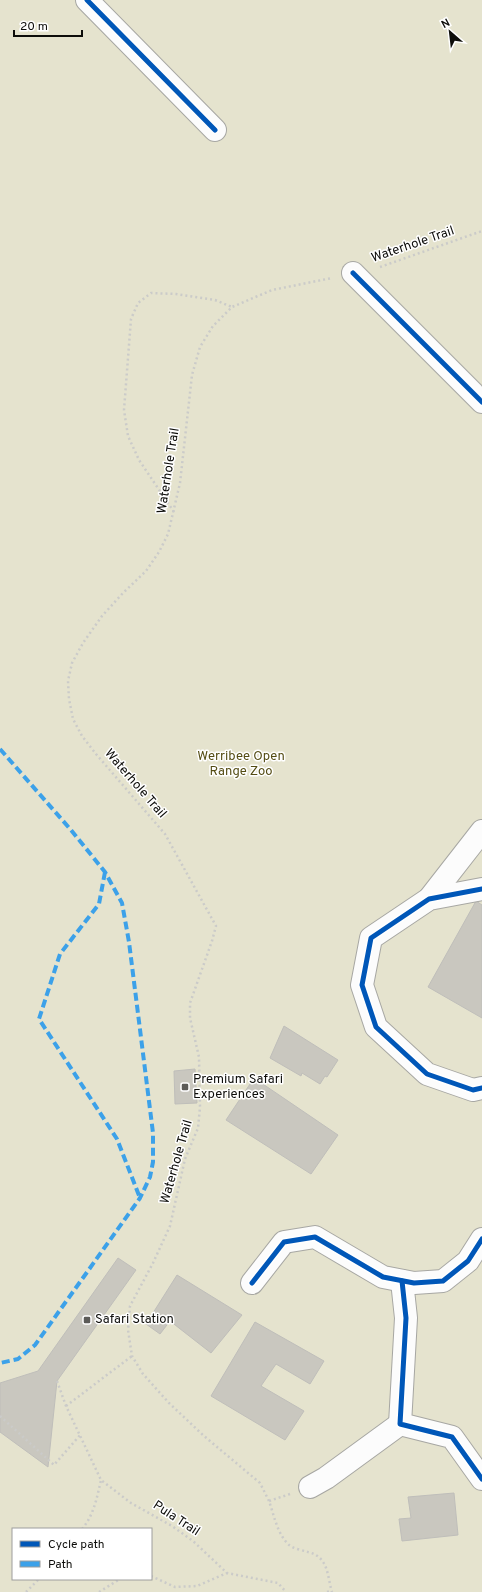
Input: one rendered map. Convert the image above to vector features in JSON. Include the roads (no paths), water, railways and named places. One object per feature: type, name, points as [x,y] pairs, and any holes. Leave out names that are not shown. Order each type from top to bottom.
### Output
[{"type":"street","points":[[87,0],[215,130]]},
{"type":"street","points":[[352,274],[482,402]]},
{"type":"street","points":[[482,831],[429,899],[371,938],[362,985],[376,1027],[427,1074],[472,1090],[482,1088]]},
{"type":"street","points":[[429,899],[482,889]]},
{"type":"street","points":[[252,1282],[284,1242],[315,1237],[383,1277],[414,1283],[443,1281],[468,1261],[482,1239]]},
{"type":"street","points":[[400,1424],[406,1318],[402,1281]]},
{"type":"street","points":[[310,1487],[326,1478],[400,1424],[452,1436],[482,1479]]},
{"type":"place","name":"Premium Safari Experiences","points":[[185,1087]]},
{"type":"place","name":"Safari Station","points":[[87,1320]]},
{"type":"park label","name":"Werribee Open Range Zoo","points":[[241,764]]}]
